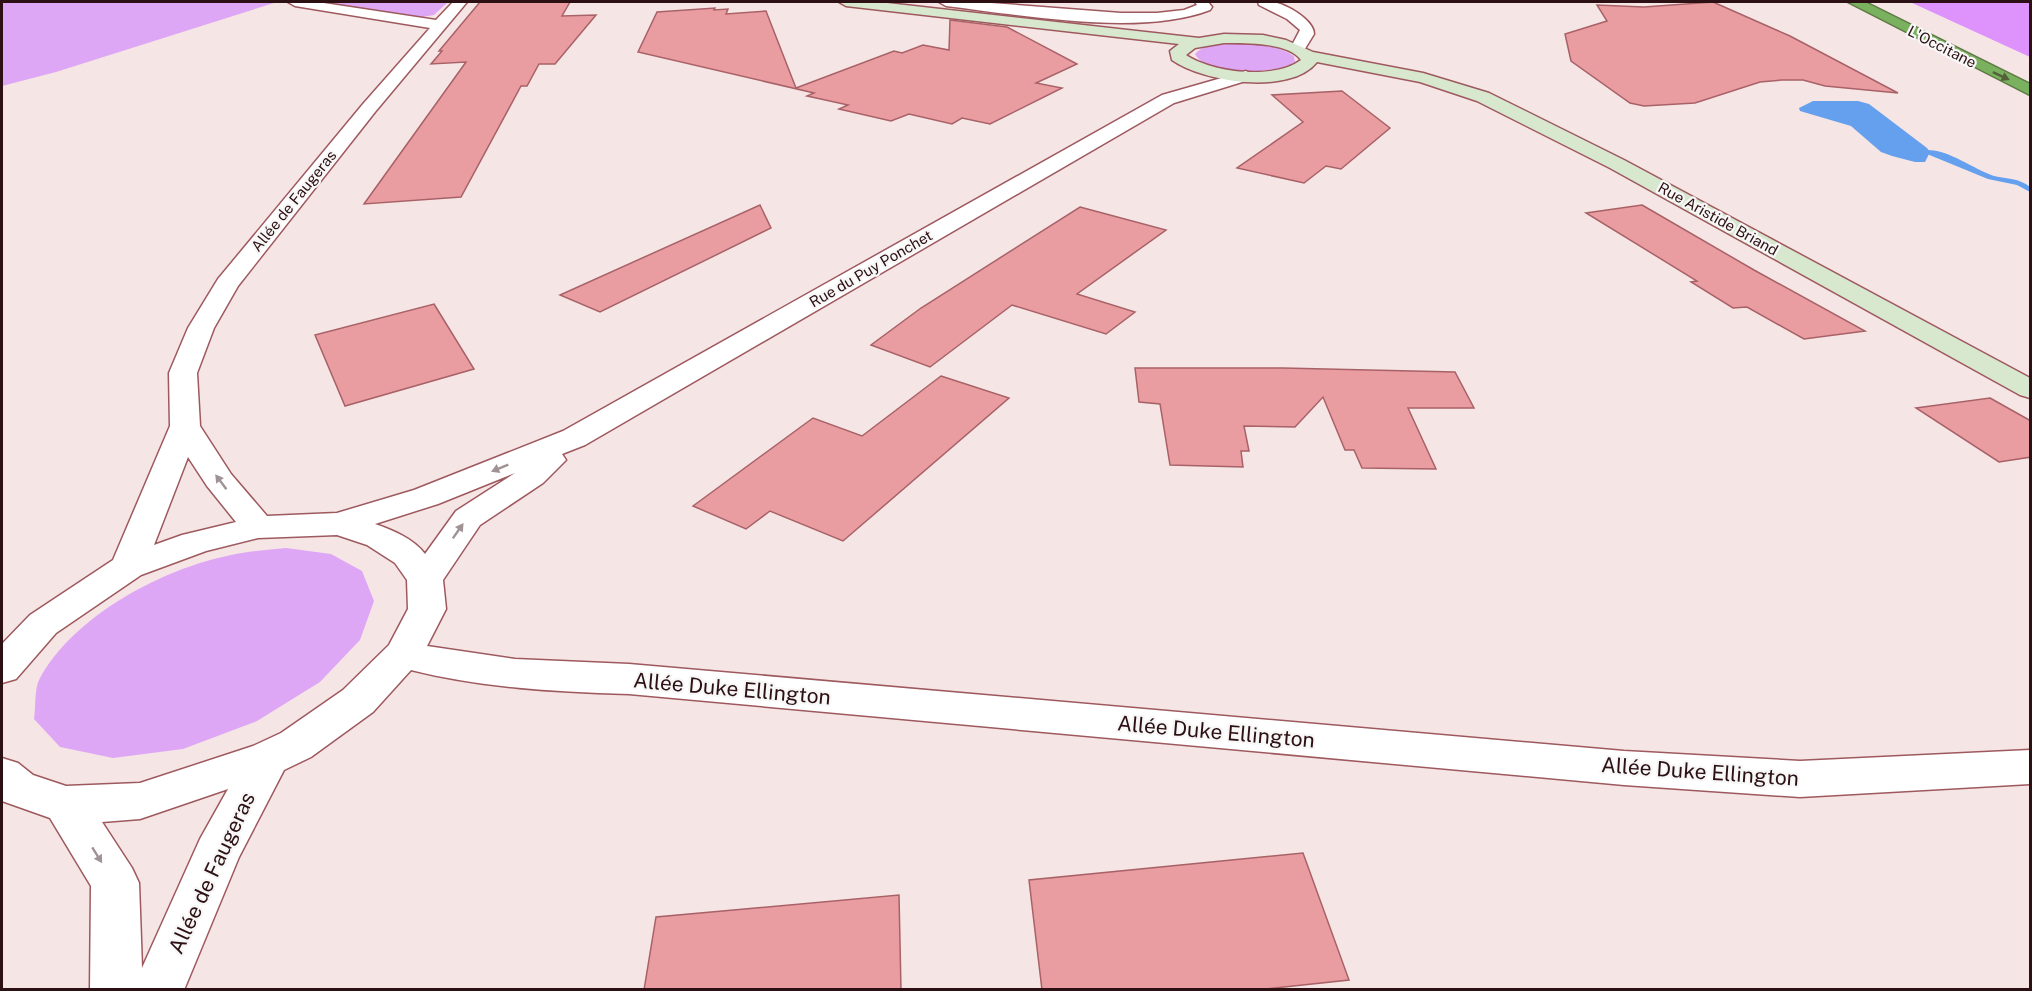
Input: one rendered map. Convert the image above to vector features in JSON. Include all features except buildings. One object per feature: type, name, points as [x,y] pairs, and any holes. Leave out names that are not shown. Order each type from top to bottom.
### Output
[{"type":"highway","name":"L'Occitane","points":[[1855,2],[2031,90]]},
{"type":"highway","name":"L'Occitane","points":[[1883,2],[2020,68]]},
{"type":"street","points":[[295,2],[438,26]]},
{"type":"street","name":"Allée de Faugeras","points":[[128,567],[185,426],[183,373],[201,328],[227,284],[460,2]]},
{"type":"street","points":[[846,2],[1198,42],[1230,39],[1268,41],[1302,53]]},
{"type":"street","points":[[946,2],[1140,18],[1172,17],[1197,12],[1205,7],[1201,2]]},
{"type":"street","points":[[1178,51],[1178,57],[1194,67],[1246,76],[1268,76],[1302,53],[1307,29],[1302,23],[1264,2]]},
{"type":"street","points":[[1104,32],[1178,51],[1198,42]]},
{"type":"street","name":"Rue Aristide Briand","points":[[1302,53],[1464,89],[1511,110],[1617,164],[2031,389]]},
{"type":"street","name":"Rue du Puy Ponchet","points":[[1168,99],[1194,67]]},
{"type":"street","name":"Rue du Puy Ponchet","points":[[574,438],[1168,99],[1246,76]]},
{"type":"street","name":"Allée de Faugeras","points":[[185,426],[218,479],[258,528]]},
{"type":"street","points":[[2,669],[43,624],[128,567],[194,543],[258,528],[339,524],[426,497],[574,438]]},
{"type":"street","points":[[425,579],[468,518],[532,476],[574,438]]},
{"type":"street","points":[[2,775],[17,788],[66,805],[141,801],[268,758],[296,745],[358,701],[403,654],[427,609],[425,579],[407,555],[379,537],[339,524]]},
{"type":"street","name":"Allée Duke Ellington","points":[[403,654],[452,665],[578,678],[629,680],[1624,768],[1800,779],[2031,767]]},
{"type":"street","name":"Allée de Faugeras","points":[[158,990],[217,853],[268,758]]},
{"type":"street","points":[[66,805],[115,883],[116,990]]},
{"type":"shaded area","points":[[2,2],[274,3],[56,72],[2,86]]},
{"type":"shaded area","points":[[319,2],[448,2],[434,15],[417,18]]},
{"type":"shaded area","points":[[1910,2],[2030,2],[2030,57]]},
{"type":"shaded area","points":[[1226,43],[1278,48],[1294,56],[1295,62],[1273,69],[1242,72],[1213,67],[1195,54],[1205,47]]},
{"type":"shaded area","points":[[286,548],[331,554],[362,571],[374,601],[360,640],[320,682],[257,721],[183,749],[113,758],[60,747],[34,719],[38,682],[55,655],[75,634],[123,598],[149,583],[204,562],[231,555]]},
{"type":"water","points":[[1813,101],[1858,101],[1869,104],[1930,152],[1925,162],[1915,162],[1881,152],[1851,126],[1800,111],[1799,108]]},
{"type":"waterway","points":[[1930,152],[1991,177],[2015,181],[2030,190]]}]
